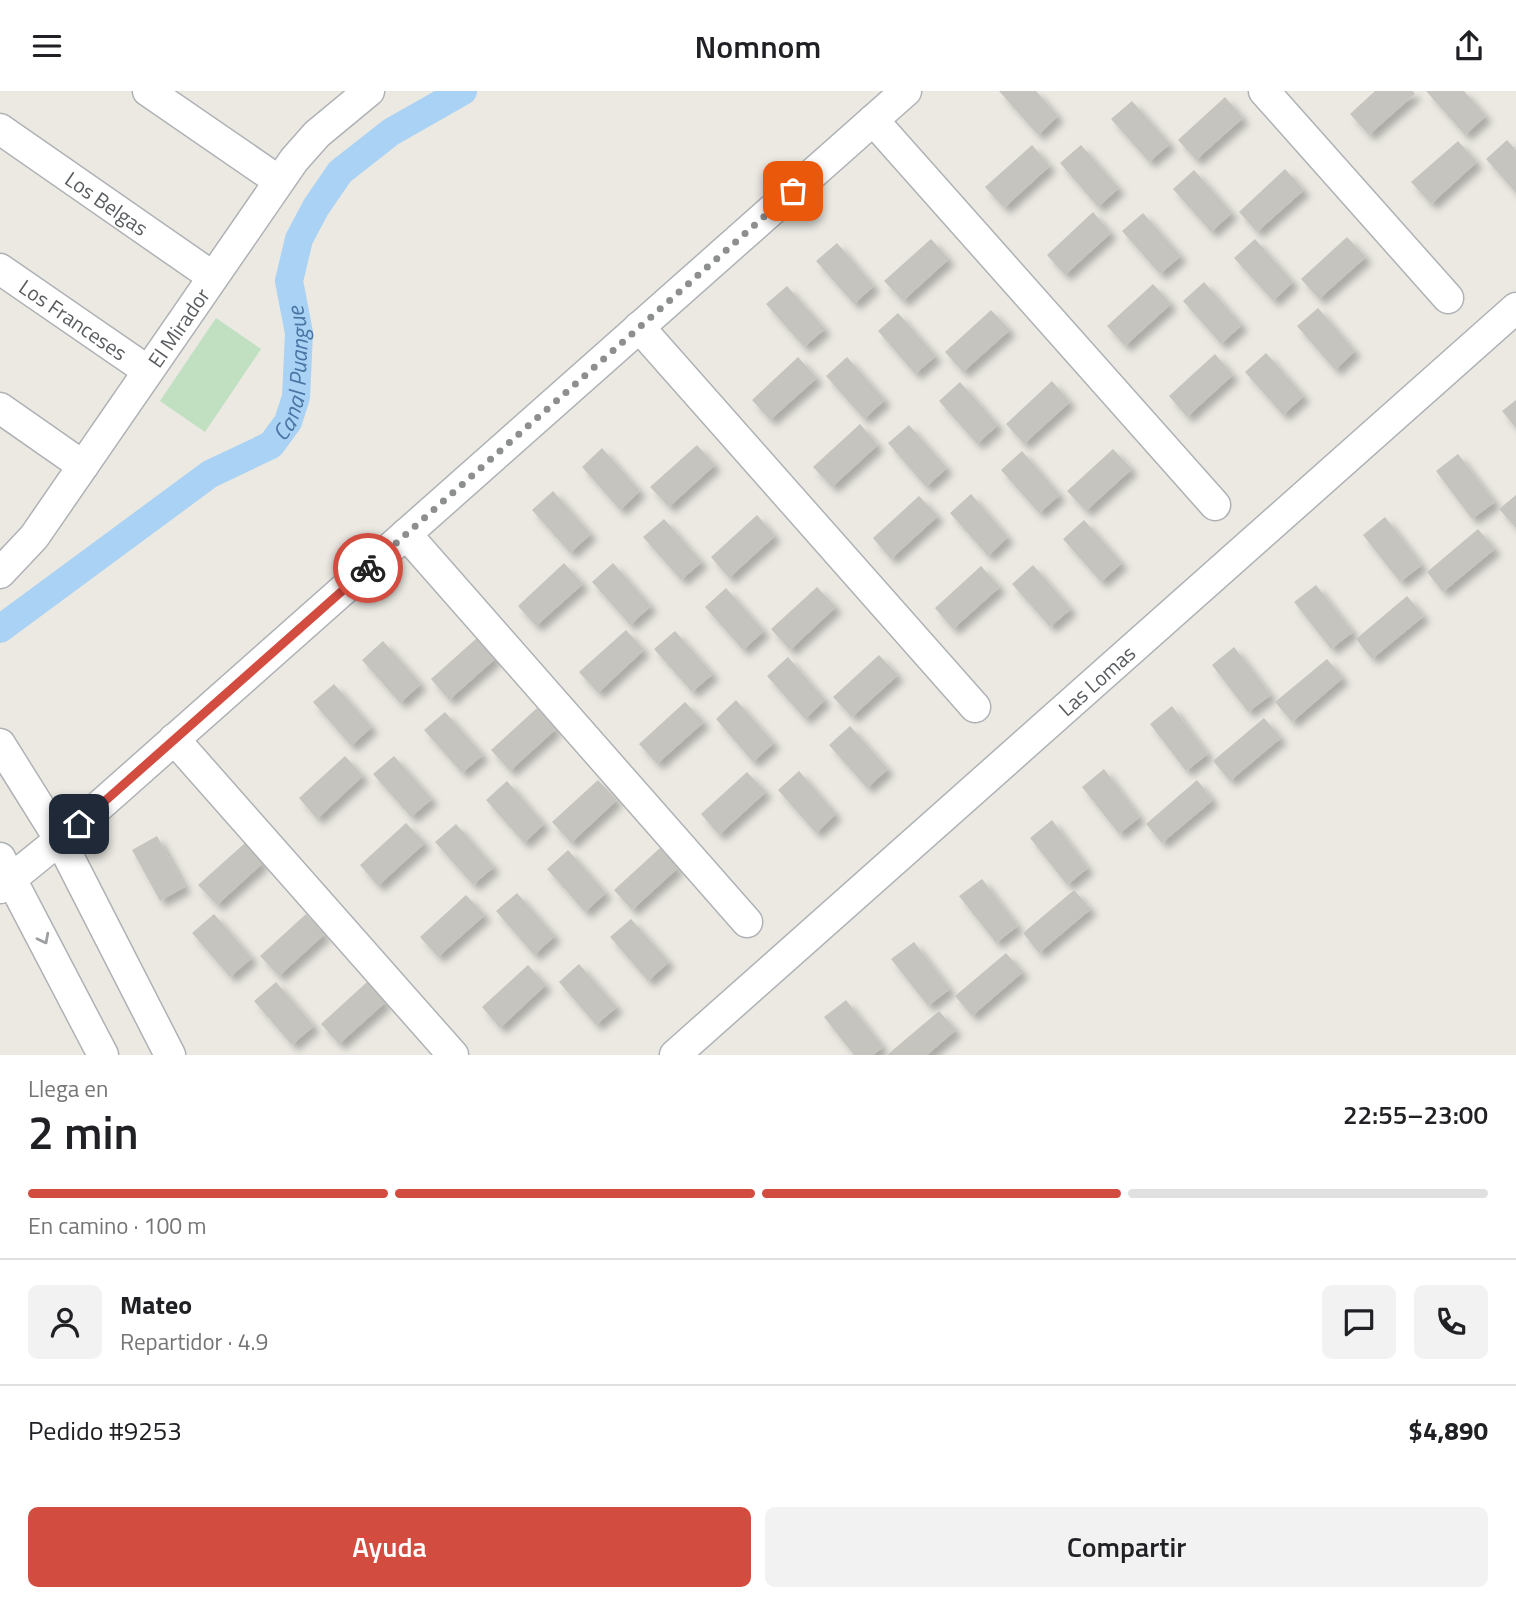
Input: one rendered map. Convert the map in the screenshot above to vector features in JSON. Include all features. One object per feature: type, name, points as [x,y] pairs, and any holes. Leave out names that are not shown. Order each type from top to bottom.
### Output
[{"type":"street","points":[[148,91],[279,181]]},
{"type":"street","points":[[103,1055],[4,875],[60,840],[906,91]]},
{"type":"street","points":[[1264,91],[1448,298]]},
{"type":"street","name":"El Mirador","points":[[5,561],[34,537],[279,181],[311,141],[360,93]]},
{"type":"street","points":[[873,120],[1215,505]]},
{"type":"street","name":"Los Belgas","points":[[0,129],[214,277]]},
{"type":"street","name":"Los Franceses","points":[[0,269],[148,371]]},
{"type":"street","name":"Las Lomas","points":[[676,1055],[1516,307]]},
{"type":"street","points":[[639,327],[975,707]]},
{"type":"street","points":[[0,408],[83,466]]},
{"type":"street","points":[[406,534],[747,922]]},
{"type":"street","points":[[174,739],[453,1055]]},
{"type":"street","points":[[0,744],[60,840],[170,1055]]},
{"type":"green space","points":[[216,318],[261,349],[205,432],[160,401]]},
{"type":"building","points":[[999,91],[1036,91],[1058,116],[1038,135]]},
{"type":"building","points":[[1375,91],[1413,91],[1415,94],[1369,135],[1350,114]]},
{"type":"building","points":[[1426,91],[1464,91],[1486,116],[1465,135]]},
{"type":"building","points":[[1225,97],[1243,118],[1196,160],[1178,140]]},
{"type":"building","points":[[1132,101],[1170,144],[1149,162],[1111,119]]},
{"type":"building","points":[[1507,140],[1516,150],[1516,193],[1486,159]]},
{"type":"building","points":[[1458,141],[1477,162],[1431,204],[1411,182]]},
{"type":"building","points":[[1032,145],[1050,166],[1004,208],[985,187]]},
{"type":"building","points":[[1081,145],[1119,188],[1098,207],[1060,163]]},
{"type":"building","points":[[1285,169],[1304,190],[1257,232],[1239,212]]},
{"type":"building","points":[[1194,170],[1232,213],[1211,232],[1173,189]]},
{"type":"building","points":[[1093,212],[1111,233],[1065,275],[1047,255]]},
{"type":"building","points":[[1143,213],[1181,256],[1160,274],[1122,231]]},
{"type":"building","points":[[1347,237],[1366,257],[1319,299],[1301,279]]},
{"type":"building","points":[[931,239],[949,259],[903,301],[884,281]]},
{"type":"building","points":[[1255,239],[1293,282],[1273,301],[1234,258]]},
{"type":"building","points":[[837,243],[874,286],[854,304],[816,261]]},
{"type":"building","points":[[1204,282],[1242,325],[1221,344],[1183,301]]},
{"type":"building","points":[[1153,284],[1171,304],[1125,346],[1107,326]]},
{"type":"building","points":[[787,286],[825,329],[804,347],[766,304]]},
{"type":"building","points":[[1318,308],[1355,351],[1335,370],[1297,326]]},
{"type":"building","points":[[991,310],[1010,330],[963,372],[945,352]]},
{"type":"building","points":[[898,313],[936,356],[915,374],[878,331]]},
{"type":"building","points":[[1266,353],[1304,396],[1283,415],[1245,372]]},
{"type":"building","points":[[1215,354],[1233,375],[1187,417],[1169,396]]},
{"type":"building","points":[[798,357],[817,378],[770,420],[752,400]]},
{"type":"building","points":[[847,357],[885,400],[864,419],[826,376]]},
{"type":"building","points":[[1052,381],[1070,402],[1024,444],[1006,424]]},
{"type":"building","points":[[960,382],[998,425],[977,444],[939,401]]},
{"type":"building","points":[[1516,400],[1516,428],[1502,411]]},
{"type":"building","points":[[860,424],[878,445],[832,487],[813,467]]},
{"type":"building","points":[[909,425],[947,468],[926,487],[888,443]]},
{"type":"building","points":[[697,445],[715,465],[669,507],[650,487]]},
{"type":"building","points":[[602,448],[640,491],[620,510],[582,467]]},
{"type":"building","points":[[1113,449],[1132,469],[1086,511],[1067,491]]},
{"type":"building","points":[[1022,451],[1060,495],[1039,513],[1001,470]]},
{"type":"building","points":[[1458,454],[1495,502],[1472,519],[1436,471]]},
{"type":"building","points":[[553,491],[591,534],[570,553],[532,510]]},
{"type":"building","points":[[971,494],[1008,537],[988,556],[950,513]]},
{"type":"building","points":[[1516,495],[1516,528],[1499,509]]},
{"type":"building","points":[[919,496],[938,516],[891,559],[873,538]]},
{"type":"building","points":[[757,515],[775,536],[729,578],[711,557]]},
{"type":"building","points":[[1385,517],[1422,565],[1400,582],[1363,535]]},
{"type":"building","points":[[664,519],[702,562],[681,580],[643,537]]},
{"type":"building","points":[[1084,520],[1122,563],[1101,582],[1063,539]]},
{"type":"building","points":[[1478,529],[1495,549],[1443,592],[1427,572]]},
{"type":"building","points":[[564,563],[583,584],[536,626],[518,606]]},
{"type":"building","points":[[613,563],[651,606],[630,625],[592,582]]},
{"type":"building","points":[[1033,565],[1071,609],[1050,627],[1012,584]]},
{"type":"building","points":[[981,566],[1000,587],[953,629],[935,608]]},
{"type":"building","points":[[1316,585],[1353,632],[1331,649],[1294,602]]},
{"type":"building","points":[[817,587],[836,607],[790,650],[771,629]]},
{"type":"building","points":[[726,588],[764,631],[743,650],[705,607]]},
{"type":"building","points":[[1407,596],[1424,616],[1372,659],[1356,639]]},
{"type":"building","points":[[626,630],[644,650],[598,693],[579,672]]},
{"type":"building","points":[[675,631],[713,674],[692,692],[654,649]]},
{"type":"building","points":[[478,637],[496,658],[449,700],[431,679]]},
{"type":"building","points":[[383,641],[421,684],[400,703],[362,660]]},
{"type":"building","points":[[1234,647],[1271,695],[1248,712],[1212,665]]},
{"type":"building","points":[[879,655],[898,675],[852,717],[833,697]]},
{"type":"building","points":[[788,657],[825,700],[805,719],[767,676]]},
{"type":"building","points":[[1327,659],[1343,678],[1292,722],[1275,702]]},
{"type":"building","points":[[334,684],[372,727],[351,746],[313,702]]},
{"type":"building","points":[[736,700],[774,743],[753,762],[716,719]]},
{"type":"building","points":[[685,702],[704,722],[657,764],[639,744]]},
{"type":"building","points":[[1172,706],[1208,754],[1186,771],[1150,724]]},
{"type":"building","points":[[537,708],[556,729],[510,771],[491,750]]},
{"type":"building","points":[[445,712],[483,755],[462,773],[424,730]]},
{"type":"building","points":[[1264,718],[1281,738],[1230,781],[1213,761]]},
{"type":"building","points":[[850,726],[888,769],[867,788],[829,745]]},
{"type":"building","points":[[345,756],[363,776],[317,819],[299,798]]},
{"type":"building","points":[[394,756],[432,799],[411,817],[373,774]]},
{"type":"building","points":[[1104,769],[1140,817],[1119,834],[1082,787]]},
{"type":"building","points":[[799,771],[836,814],[816,833],[778,790]]},
{"type":"building","points":[[747,772],[766,792],[719,835],[701,814]]},
{"type":"building","points":[[598,780],[617,800],[571,843],[552,822]]},
{"type":"building","points":[[1197,780],[1213,800],[1162,843],[1146,824]]},
{"type":"building","points":[[507,781],[544,824],[524,843],[486,800]]},
{"type":"building","points":[[1052,820],[1088,868],[1067,885],[1030,838]]},
{"type":"building","points":[[406,823],[425,843],[378,886],[360,865]]},
{"type":"building","points":[[456,824],[494,867],[473,885],[435,842]]},
{"type":"building","points":[[157,836],[185,887],[160,901],[132,850]]},
{"type":"building","points":[[245,843],[263,863],[217,905],[198,885]]},
{"type":"building","points":[[660,848],[678,868],[632,910],[614,890]]},
{"type":"building","points":[[568,850],[606,893],[585,912],[547,869]]},
{"type":"building","points":[[982,879],[1018,926],[996,943],[959,896]]},
{"type":"building","points":[[1074,890],[1091,909],[1039,953],[1023,933]]},
{"type":"building","points":[[517,893],[555,936],[534,955],[496,911]]},
{"type":"building","points":[[466,895],[485,915],[438,957],[420,937]]},
{"type":"building","points":[[214,914],[252,958],[230,977],[192,933]]},
{"type":"building","points":[[306,914],[325,934],[279,976],[260,956]]},
{"type":"building","points":[[631,919],[669,962],[648,981],[610,937]]},
{"type":"building","points":[[914,942],[950,989],[928,1006],[891,959]]},
{"type":"building","points":[[1006,953],[1023,972],[972,1016],[955,996]]},
{"type":"building","points":[[579,964],[617,1007],[596,1025],[559,982]]},
{"type":"building","points":[[528,965],[546,985],[500,1028],[482,1007]]},
{"type":"building","points":[[276,982],[314,1026],[292,1045],[254,1001]]},
{"type":"building","points":[[367,982],[386,1002],[339,1044],[321,1024]]},
{"type":"building","points":[[846,1000],[883,1047],[873,1055],[854,1055],[824,1017]]},
{"type":"building","points":[[939,1011],[956,1030],[927,1055],[887,1055]]},
{"type":"waterway","name":"Canal Puangue","points":[[0,629],[210,474],[271,445],[288,422],[296,397],[299,333],[289,281],[299,239],[316,207],[340,172],[391,132],[463,91]]},
{"type":"way so far","points":[[368,568],[793,191]]},
{"type":"route","points":[[79,824],[368,568]]}]
